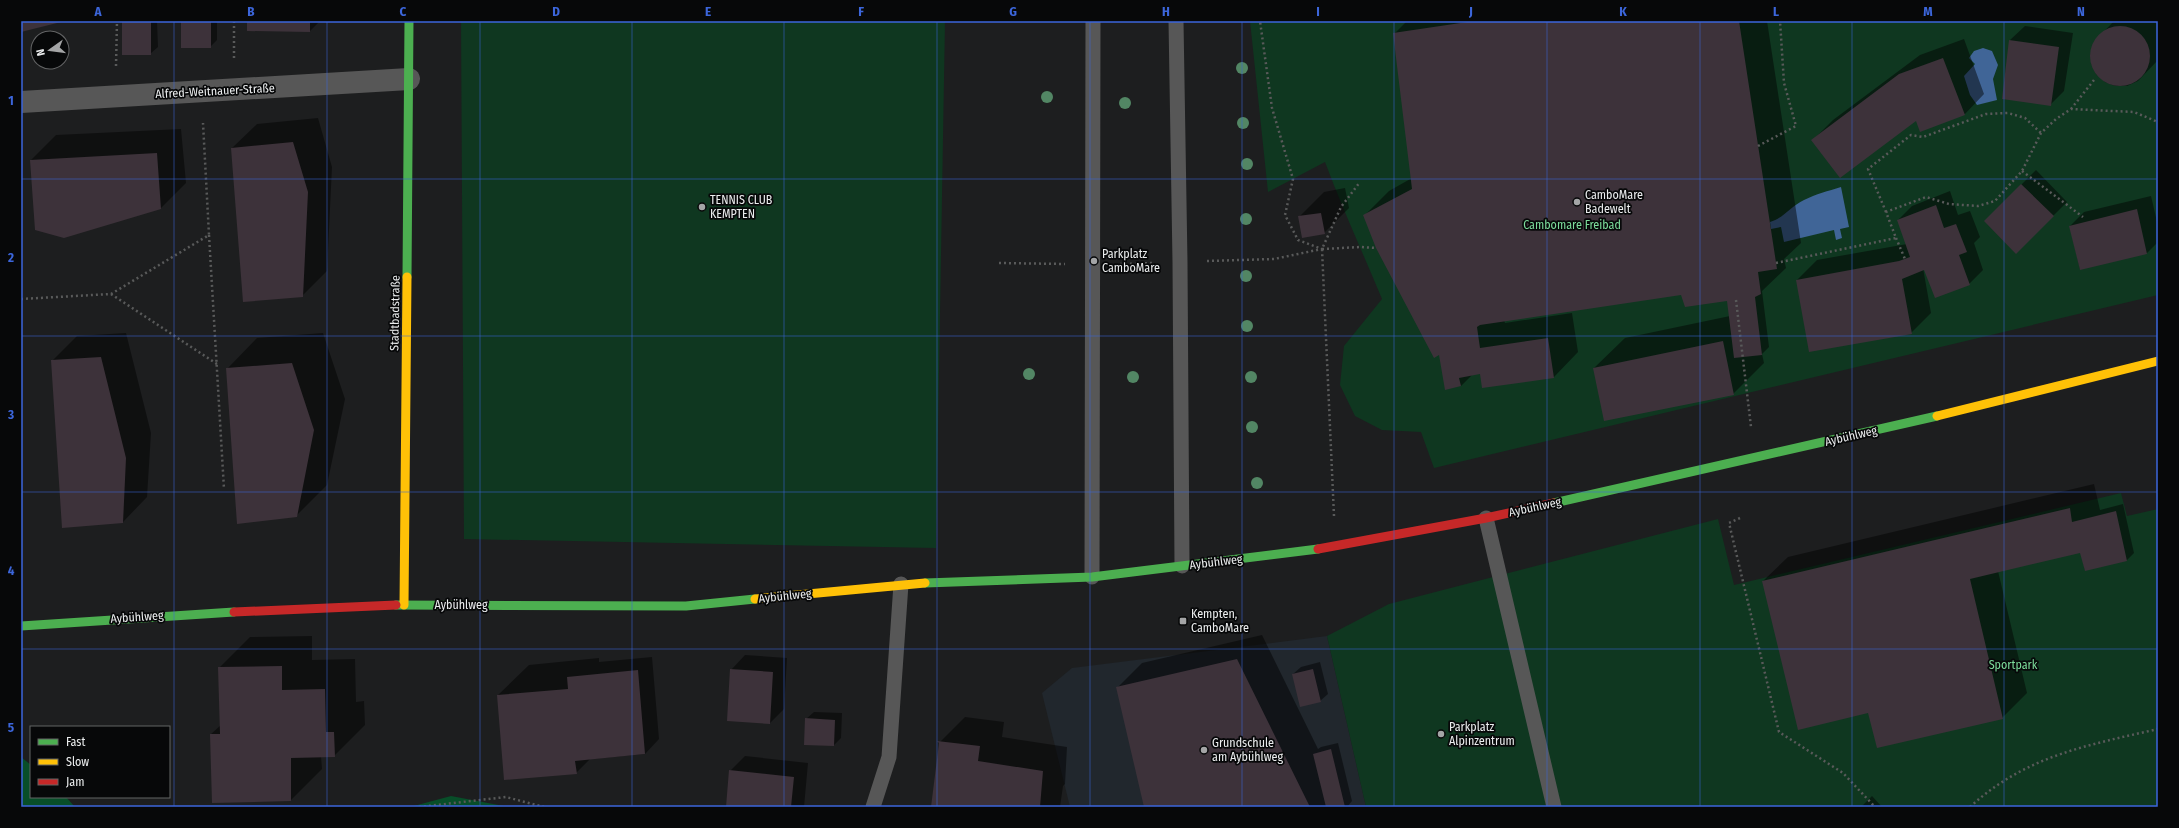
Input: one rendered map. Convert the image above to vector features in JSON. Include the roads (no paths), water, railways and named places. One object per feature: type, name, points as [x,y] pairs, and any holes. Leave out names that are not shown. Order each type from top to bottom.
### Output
[{"type":"street","name":"Stadtbadstraße","points":[[404,605],[409,21]]},
{"type":"street","name":"Alfred-Weitnauer-Straße","points":[[21,102],[409,80]]},
{"type":"street","name":"Aybühlweg","points":[[21,626],[170,615],[404,605],[686,606],[901,584],[1092,577],[1182,566],[1338,546],[1486,518],[1974,408],[2158,361]]},
{"type":"lane","points":[[1092,577],[1093,21]]},
{"type":"lane","points":[[1176,21],[1180,270],[1182,566]]},
{"type":"lane","points":[[1486,518],[1554,807]]},
{"type":"lane","points":[[873,807],[889,757],[901,584]]},
{"type":"water","points":[[1983,48],[1992,51],[1998,65],[1993,79],[1997,100],[1977,105],[1970,95],[1964,76],[1975,64],[1969,58],[1974,51]]},
{"type":"water","points":[[1841,187],[1849,227],[1840,229],[1842,238],[1836,240],[1834,230],[1784,242],[1781,227],[1771,229],[1770,222],[1779,218],[1799,203],[1818,194]]},
{"type":"place","name":"CamboMare Badewelt","points":[[1577,202]]},
{"type":"place","name":"TENNIS CLUB KEMPTEN","points":[[702,207]]},
{"type":"place","name":"Parkplatz CamboMare","points":[[1094,261]]},
{"type":"place","name":"Kempten, CamboMare","points":[[1183,621]]},
{"type":"place","name":"Parkplatz Alpinzentrum","points":[[1441,734]]},
{"type":"place","name":"Grundschule am Aybühlweg","points":[[1204,750]]},
{"type":"park label","name":"Cambomare Freibad","points":[[1572,225]]},
{"type":"park label","name":"Sportpark","points":[[2013,665]]}]
